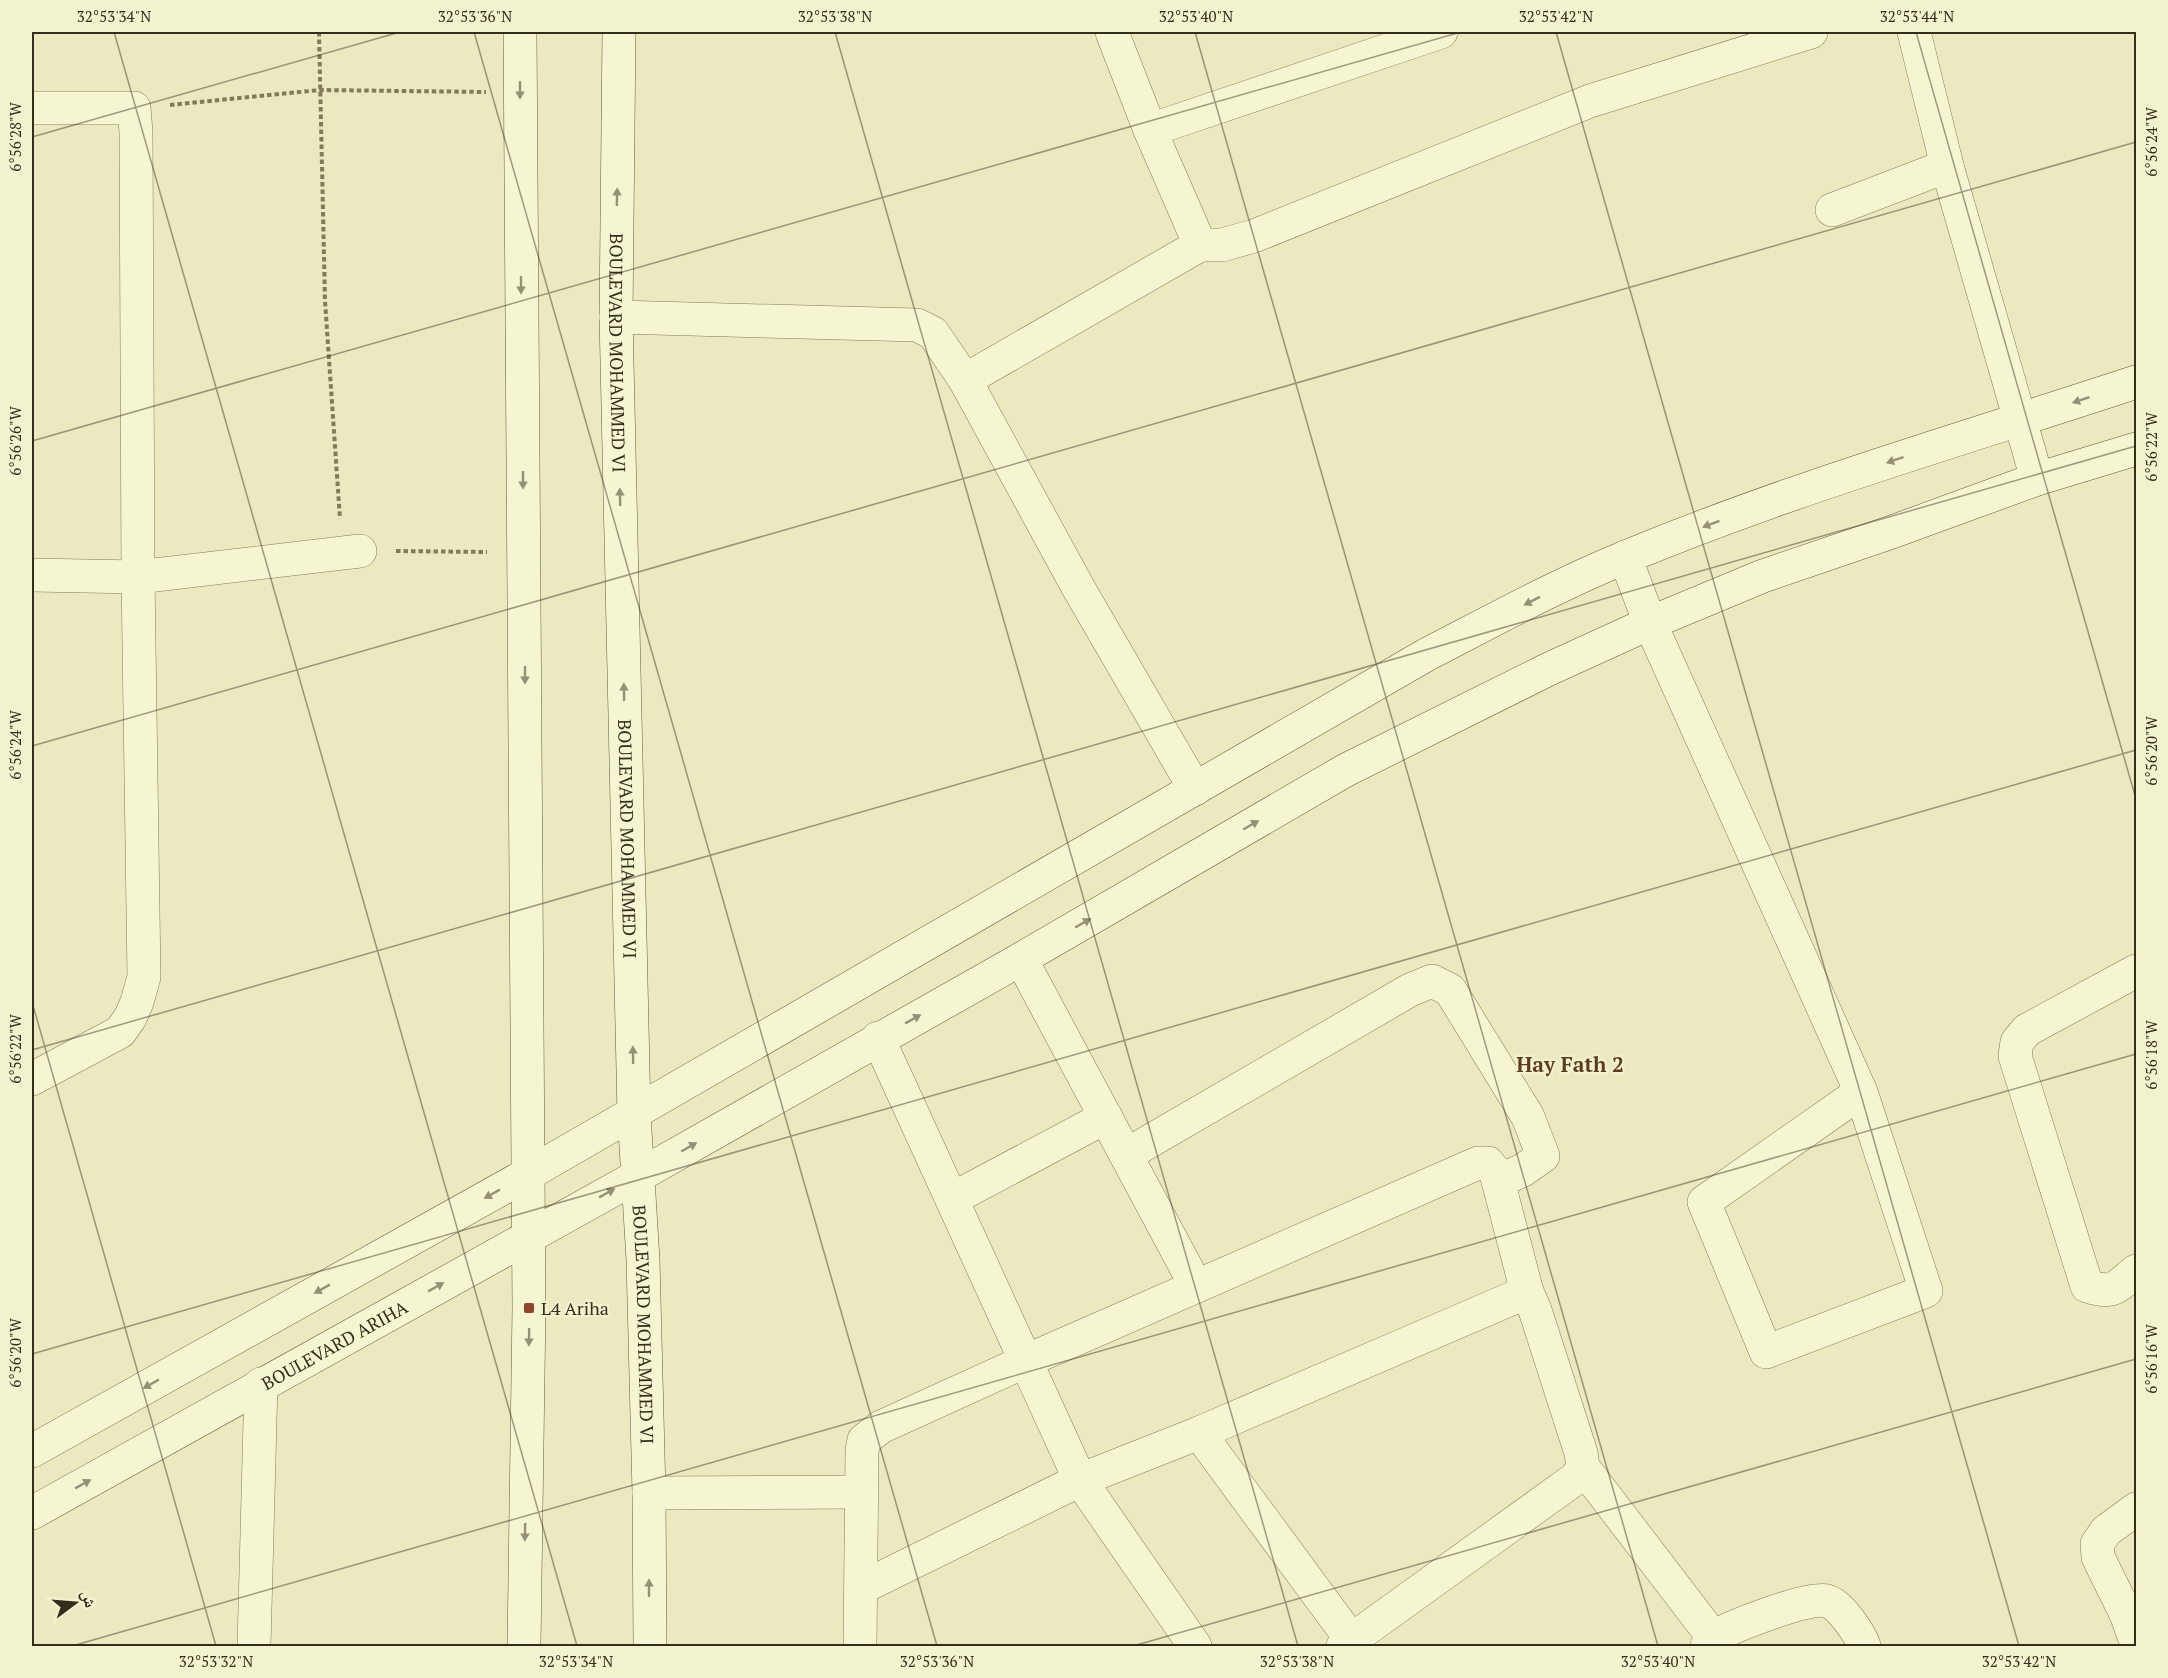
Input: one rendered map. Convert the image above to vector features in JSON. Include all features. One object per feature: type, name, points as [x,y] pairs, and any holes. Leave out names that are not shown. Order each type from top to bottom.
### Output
[{"type":"street","points":[[520,32],[529,1236],[524,1647]]},
{"type":"street","name":"BOULEVARD MOHAMMED VI","points":[[619,32],[616,317],[634,1114],[643,1260],[649,1493],[650,1647]]},
{"type":"street","points":[[1112,32],[1150,130],[1200,245]]},
{"type":"street","points":[[1150,130],[1441,32]]},
{"type":"street","points":[[965,380],[1200,245],[1222,245],[1254,236],[1590,101],[1811,32]]},
{"type":"street","points":[[1914,32],[1947,166],[2037,479]]},
{"type":"street","points":[[32,108],[134,108],[144,977],[137,1002],[120,1032],[32,1079]]},
{"type":"street","points":[[1832,210],[1947,166]]},
{"type":"street","points":[[616,317],[917,325],[933,333],[965,380],[1078,589],[1195,789]]},
{"type":"street","points":[[32,1451],[634,1114],[1426,655],[1538,598],[1625,557],[1770,502],[1976,432],[2136,382]]},
{"type":"street","name":"BOULEVARD ARIHA","points":[[32,1513],[638,1176],[1021,959],[1346,770],[1549,669],[1650,623],[1763,576],[2037,479],[2136,449]]},
{"type":"street","points":[[32,575],[138,577],[360,550]]},
{"type":"street","points":[[1625,557],[1650,623],[1861,1092],[1926,1292],[1766,1352],[1704,1202],[1861,1092]]},
{"type":"street","points":[[1021,959],[1197,1286]]},
{"type":"street","points":[[2136,970],[2027,1030],[2017,1042],[2015,1056],[2088,1286],[2103,1291],[2113,1290],[2136,1271]]},
{"type":"street","points":[[1126,1155],[1410,990],[1432,981],[1450,990],[1528,1117],[1543,1156],[1508,1177],[1496,1173]]},
{"type":"street","points":[[878,1038],[1080,1480],[1195,1647]]},
{"type":"street","points":[[952,1200],[1106,1117]]},
{"type":"street","points":[[860,1647],[861,1492],[864,1440],[881,1427],[1026,1361],[1478,1163],[1488,1163],[1496,1173],[1527,1293],[1539,1321],[1581,1453],[1583,1467],[1710,1642],[1800,1604],[1824,1600],[1838,1605],[1864,1647]]},
{"type":"street","points":[[861,1588],[1080,1480],[1199,1433],[1527,1293]]},
{"type":"street","points":[[254,1647],[261,1384]]},
{"type":"street","points":[[1199,1433],[1350,1645],[1576,1478],[1583,1467]]},
{"type":"street","points":[[649,1493],[861,1492]]},
{"type":"street","points":[[2134,1629],[2098,1557],[2097,1544],[2106,1531],[2136,1509]]},
{"type":"path","points":[[319,32],[325,301],[339,515],[348,537],[360,550],[524,553]]},
{"type":"path","points":[[134,108],[320,90],[520,92]]},
{"type":"place","name":"L4 Ariha","points":[[529,1308]]},
{"type":"district","name":"Hay Fath 2","points":[[1570,1064]]}]
